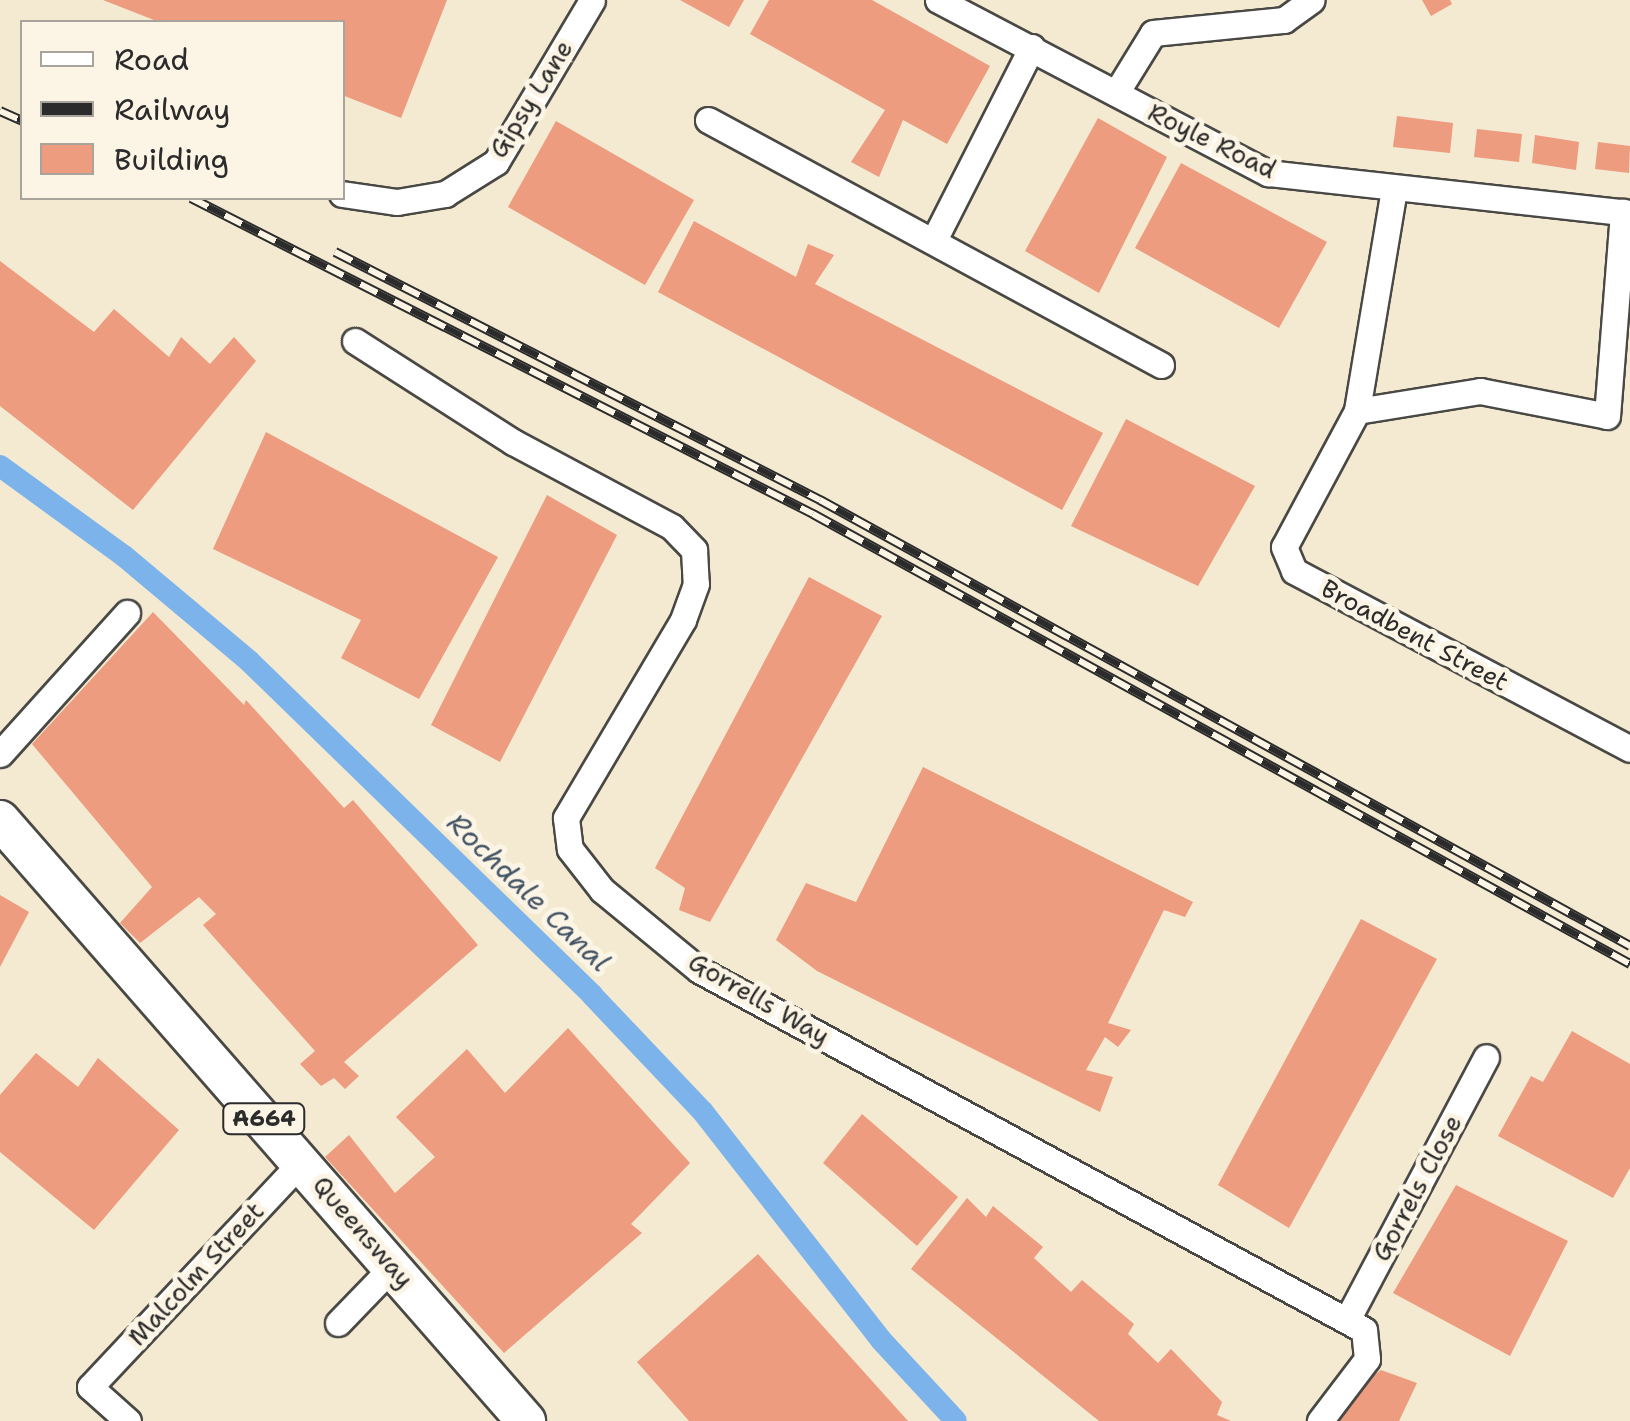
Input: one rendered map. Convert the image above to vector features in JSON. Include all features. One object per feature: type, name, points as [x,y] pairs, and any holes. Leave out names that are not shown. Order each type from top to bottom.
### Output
[{"type":"main road","name":"Queensway","points":[[0,820],[526,1421]]},
{"type":"street","name":"Gipsy Lane","points":[[345,194],[397,202],[445,194],[496,162],[592,0]]},
{"type":"street","name":"Royle Road","points":[[938,0],[1268,173],[1627,213]]},
{"type":"street","points":[[1116,92],[1153,32],[1284,20],[1312,0]]},
{"type":"street","points":[[935,238],[1032,48]]},
{"type":"street","points":[[708,120],[935,238],[1161,365]]},
{"type":"street","name":"Broadbent Street","points":[[1394,189],[1357,411],[1284,546],[1294,571],[1630,749]]},
{"type":"street","points":[[1357,411],[1480,391],[1618,420],[1627,213]]},
{"type":"street","name":"Gorrells Way","points":[[355,341],[513,442],[672,527],[694,550],[696,584],[683,620],[566,818],[570,848],[602,890],[699,970],[1348,1318]]},
{"type":"street","points":[[0,754],[127,613]]},
{"type":"street","name":"Gorrels Close","points":[[1348,1318],[1486,1057]]},
{"type":"street","name":"Malcolm Street","points":[[128,1421],[90,1387],[302,1161]]},
{"type":"street","points":[[338,1323],[392,1267]]},
{"type":"street","points":[[1320,1421],[1367,1360],[1368,1338],[1348,1318]]},
{"type":"building","points":[[103,0],[447,0],[401,118],[345,96],[345,20],[154,20]]},
{"type":"building","points":[[680,0],[744,0],[729,27]]},
{"type":"building","points":[[769,0],[872,0],[990,66],[947,144],[903,120],[879,177],[851,162],[885,110],[750,34]]},
{"type":"building","points":[[1422,0],[1450,0],[1452,4],[1431,16]]},
{"type":"building","points":[[1397,116],[1453,123],[1450,153],[1393,147]]},
{"type":"building","points":[[1098,118],[1167,157],[1099,293],[1025,251]]},
{"type":"building","points":[[556,121],[694,200],[645,285],[508,207]]},
{"type":"building","points":[[1477,129],[1522,134],[1519,162],[1474,157]]},
{"type":"building","points":[[1535,135],[1579,142],[1576,170],[1532,163]]},
{"type":"building","points":[[1598,142],[1630,146],[1629,173],[1595,169]]},
{"type":"building","points":[[1181,163],[1327,242],[1279,328],[1135,248]]},
{"type":"building","points":[[694,221],[796,277],[808,244],[834,255],[815,284],[1103,433],[1062,510],[658,292]]},
{"type":"building","points":[[0,261],[94,332],[114,309],[169,357],[181,337],[210,364],[234,337],[256,361],[133,510],[0,406]]},
{"type":"building","points":[[1126,419],[1255,486],[1198,586],[1071,526]]},
{"type":"building","points":[[266,432],[498,557],[419,699],[341,658],[361,620],[213,549]]},
{"type":"building","points":[[547,495],[617,535],[500,762],[431,725]]},
{"type":"building","points":[[809,577],[882,616],[710,922],[679,910],[685,888],[655,868]]},
{"type":"building","points":[[153,612],[244,705],[246,700],[344,808],[353,800],[478,945],[344,1062],[359,1076],[345,1089],[334,1078],[321,1086],[300,1064],[315,1051],[203,925],[216,914],[199,897],[140,943],[120,923],[152,887],[32,744]]},
{"type":"building","points":[[923,767],[1193,902],[1185,917],[1164,910],[1108,1023],[1131,1030],[1118,1047],[1105,1037],[1086,1070],[1113,1077],[1100,1112],[817,971],[776,940],[806,883],[856,902]]},
{"type":"building","points":[[0,895],[29,912],[0,967]]},
{"type":"building","points":[[1361,919],[1437,959],[1289,1228],[1218,1185]]},
{"type":"building","points":[[568,1028],[690,1163],[631,1224],[642,1233],[504,1353],[325,1157],[349,1135],[395,1193],[435,1157],[396,1117],[467,1049],[505,1093]]},
{"type":"building","points":[[1572,1031],[1630,1064],[1630,1168],[1613,1198],[1498,1136],[1531,1076],[1543,1082]]},
{"type":"building","points":[[36,1053],[78,1087],[98,1058],[179,1130],[94,1230],[0,1152],[0,1095]]},
{"type":"building","points":[[862,1114],[958,1197],[917,1246],[823,1163]]},
{"type":"building","points":[[1456,1185],[1568,1241],[1510,1356],[1393,1293]]},
{"type":"building","points":[[967,1198],[986,1217],[993,1206],[1043,1247],[1034,1258],[1071,1292],[1082,1280],[1134,1324],[1128,1334],[1158,1363],[1171,1349],[1222,1402],[1217,1415],[1231,1421],[1099,1421],[911,1269]]},
{"type":"building","points":[[758,1254],[908,1421],[689,1421],[637,1362]]},
{"type":"building","points":[[1381,1370],[1417,1383],[1399,1421],[1331,1421],[1342,1396]]},
{"type":"waterway","name":"Rochdale Canal","points":[[0,466],[124,556],[249,661],[592,995],[703,1112],[881,1340],[956,1421]]},
{"type":"railway","points":[[0,111],[20,120]]},
{"type":"railway","points":[[195,200],[813,514],[1630,964]]},
{"type":"railway","points":[[335,252],[820,500],[1630,946]]}]
